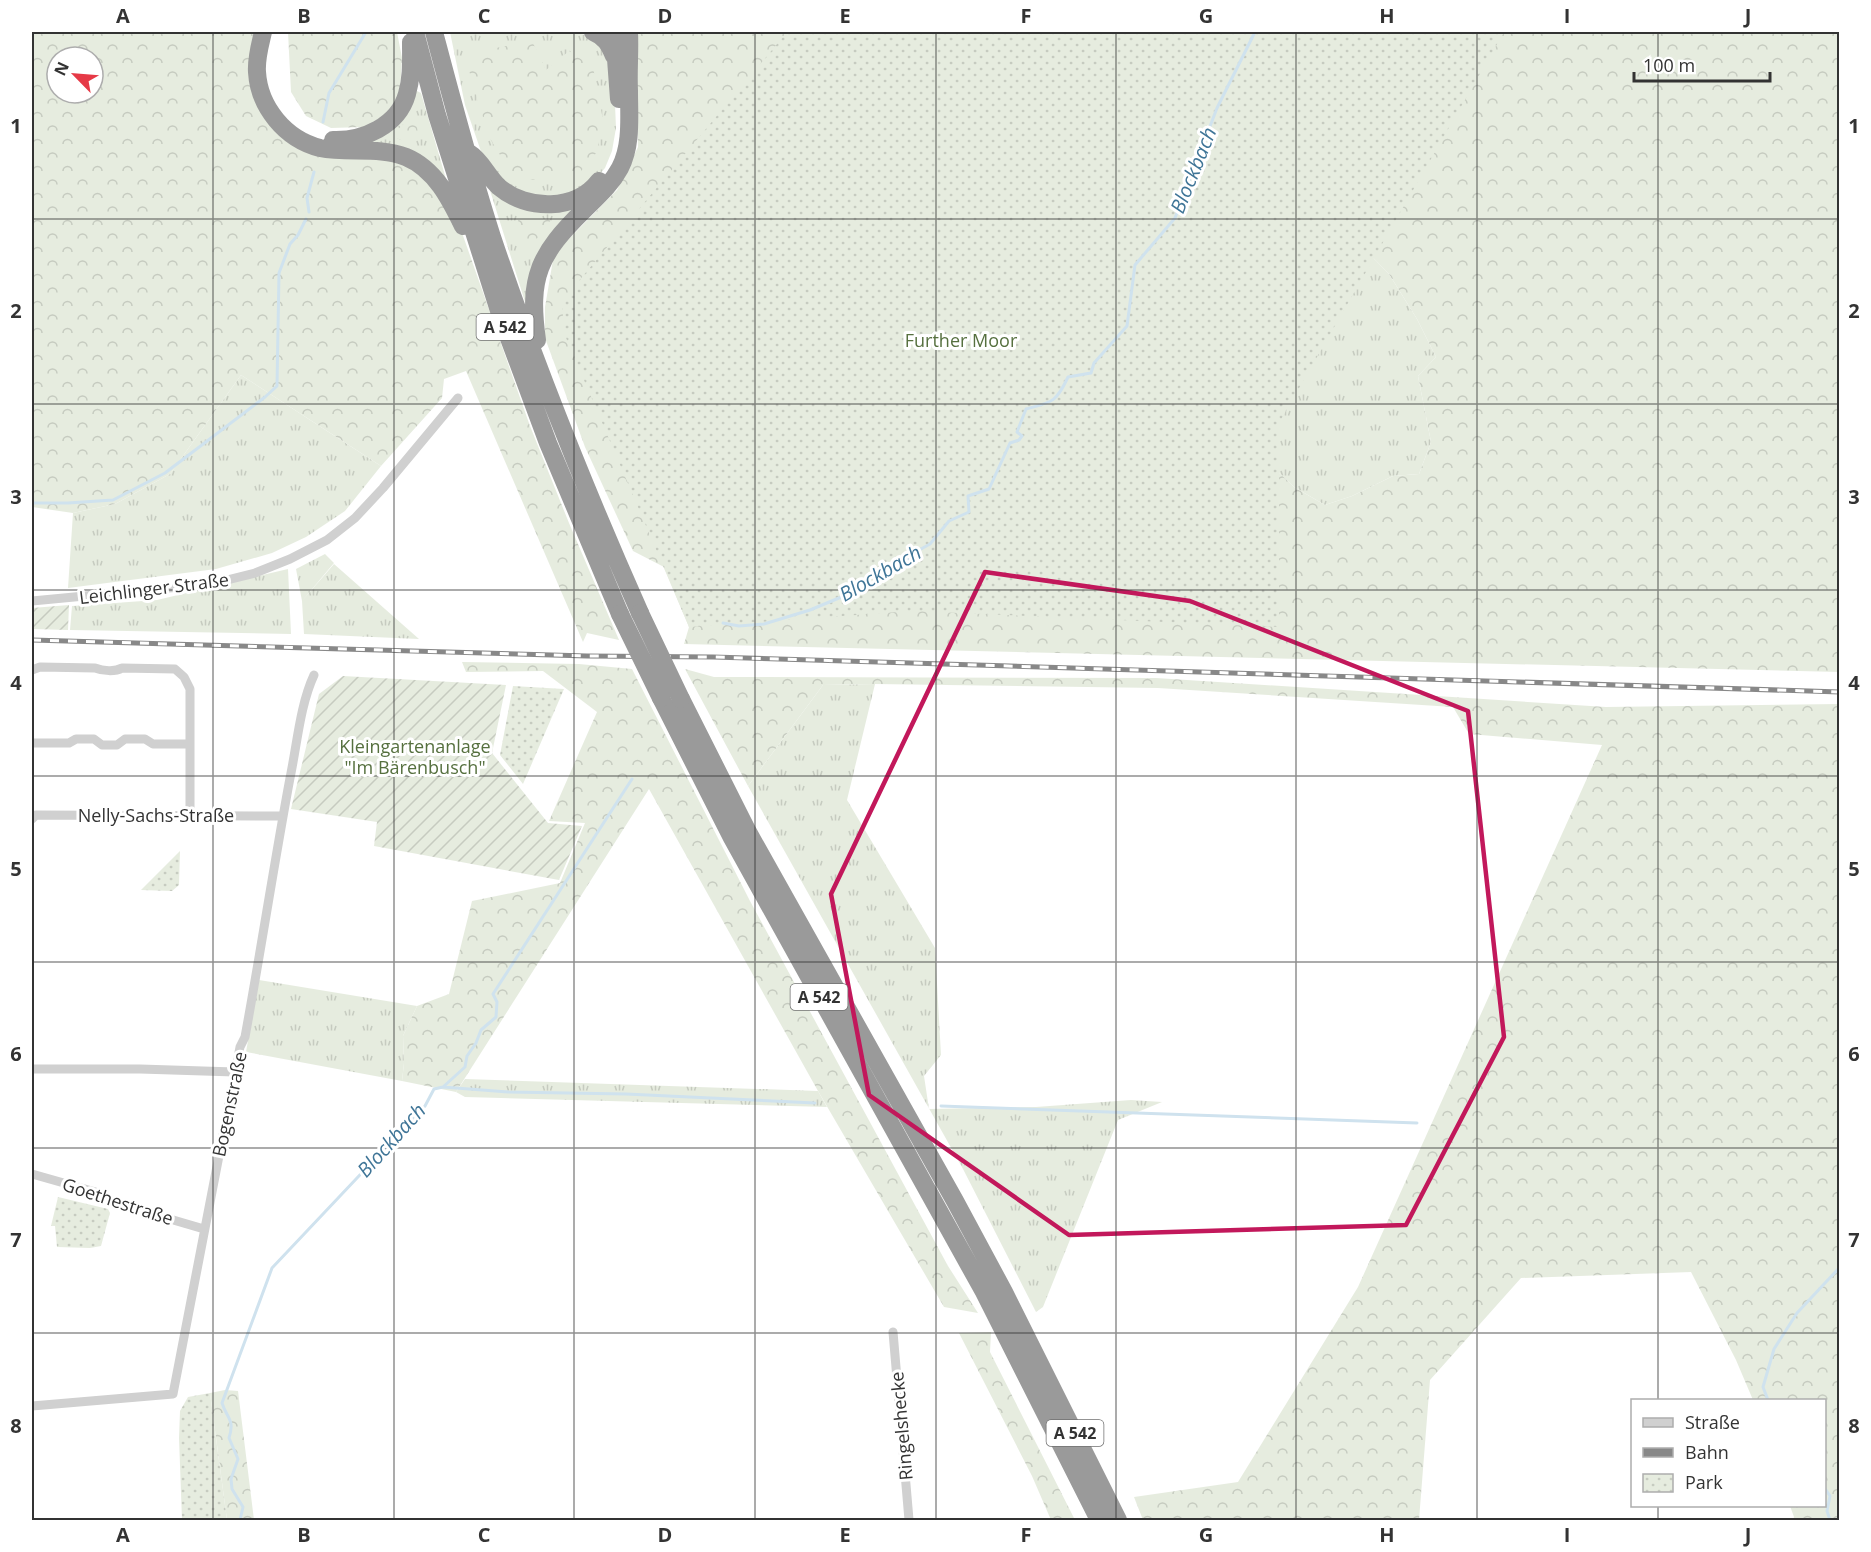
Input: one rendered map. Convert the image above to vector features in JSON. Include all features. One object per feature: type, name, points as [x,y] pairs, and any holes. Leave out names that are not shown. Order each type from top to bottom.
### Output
[{"type":"highway","points":[[263,32],[257,54],[256,71],[259,89],[278,123],[292,134],[319,147],[392,153],[407,157],[425,168],[438,181],[453,206],[478,272],[500,314]]},
{"type":"highway","points":[[274,32],[266,63],[268,83],[274,100],[286,119],[301,130],[318,138],[335,140],[367,135],[381,128],[397,114],[407,96],[413,32]]},
{"type":"highway","name":"A 542","points":[[413,32],[500,314],[552,453],[620,614],[750,870],[984,1292],[1023,1348],[1118,1521]]},
{"type":"highway","name":"A 542","points":[[434,32],[492,236],[547,392],[640,613],[748,832],[1004,1292],[1023,1348],[1099,1521]]},
{"type":"highway","points":[[593,32],[603,36],[615,58]]},
{"type":"highway","points":[[466,151],[478,159],[490,179],[502,189],[518,199],[534,204],[550,205],[566,202],[584,194],[596,185],[608,169],[619,144],[620,124],[614,32]]},
{"type":"highway","points":[[547,392],[544,362],[537,342],[534,318],[534,289],[538,271],[554,241],[607,187],[620,168],[628,134],[629,32]]},
{"type":"street","name":"Leichlinger Straße","points":[[32,601],[211,584],[255,573],[290,559],[327,540],[354,518],[383,488],[458,398]]},
{"type":"street","points":[[32,670],[40,667],[101,670],[175,669],[184,677],[190,689],[190,815]]},
{"type":"street","name":"Bogenstraße","points":[[32,1406],[172,1394],[240,1047],[249,1017],[283,816],[308,688],[314,675]]},
{"type":"street","points":[[32,743],[94,739],[102,745],[117,745],[125,739],[145,739],[153,744],[189,744]]},
{"type":"street","name":"Nelly-Sachs-Straße","points":[[32,819],[36,815],[283,816]]},
{"type":"street","points":[[32,1069],[235,1072]]},
{"type":"street","name":"Goethestraße","points":[[32,1174],[99,1193],[105,1200],[204,1228]]},
{"type":"street","name":"Ringelshecke","points":[[893,1332],[909,1521]]},
{"type":"highlighted area","points":[[985,572],[1190,601],[1468,711],[1504,1037],[1406,1225],[1069,1235],[869,1095],[831,894]]},
{"type":"green space","points":[[32,32],[260,32],[256,50],[281,132],[409,163],[454,210],[530,426],[619,640],[587,633],[583,642],[466,371],[444,379],[442,398],[381,466],[241,375],[170,474],[115,504],[73,513],[32,507]]},
{"type":"green space","points":[[288,32],[397,32],[402,58],[400,91],[388,113],[365,127],[331,128],[306,116],[291,92]]},
{"type":"green space","points":[[450,32],[573,32],[586,35],[601,43],[614,81],[616,128],[612,151],[605,168],[591,184],[550,201],[512,189],[485,163],[465,105]]},
{"type":"green space","name":"Further Moor","points":[[635,32],[1839,32],[1839,672],[684,644],[689,627],[664,567],[633,551],[585,447],[545,338],[545,307],[554,254],[617,190],[638,147]],"holes":[[[1349,233],[1389,274],[1417,319],[1436,357],[1418,376],[1431,442],[1419,474],[1393,476],[1352,496],[1325,505],[1294,487],[1270,464],[1278,411]]]},
{"type":"green space","name":"Further Moor","points":[[787,32],[1504,32],[1279,423],[1279,627],[912,611],[689,627],[564,333],[562,301]]},
{"type":"green space","points":[[532,41],[546,70],[569,51],[593,67],[603,120],[597,152],[576,177],[534,180],[513,176],[489,137],[464,54]]},
{"type":"green space","points":[[417,91],[421,93],[446,179],[357,145]]},
{"type":"green space","points":[[415,113],[418,133],[404,141],[391,136]]},
{"type":"green space","points":[[488,184],[515,204],[586,202],[526,305]]},
{"type":"green space","points":[[518,215],[551,220],[527,252],[519,244]]},
{"type":"green space","points":[[1349,233],[1389,274],[1417,319],[1436,357],[1418,376],[1431,442],[1419,474],[1393,476],[1352,496],[1325,505],[1294,487],[1270,464],[1278,411]]},
{"type":"green space","points":[[241,375],[381,466],[345,511],[306,537],[272,553],[216,569],[68,588],[73,513],[115,504],[170,474]]},
{"type":"green space","points":[[325,554],[334,563],[302,601],[296,569]]},
{"type":"green space","points":[[334,564],[419,639],[304,634],[302,601]]},
{"type":"green space","points":[[288,569],[291,634],[70,630],[72,606],[157,600]]},
{"type":"green space","points":[[69,605],[68,630],[32,629],[32,608]]},
{"type":"green space","points":[[462,662],[579,664],[632,669],[750,901],[948,1266],[978,1313],[944,1307],[818,1091],[649,789],[456,1092],[402,1081],[403,1036],[417,1006],[449,994],[472,901],[560,883],[585,823],[549,821],[597,712],[543,671],[466,672]]},
{"type":"green space","points":[[685,669],[714,677],[1156,678],[1606,707],[1839,704],[1839,1520],[1793,1520],[1790,1507],[1826,1507],[1826,1399],[1753,1399],[1736,1360],[1691,1272],[1521,1278],[1430,1380],[1419,1520],[1143,1520],[1134,1497],[1238,1482],[1358,1287],[1602,745],[1469,734],[1453,707],[1158,688],[823,685],[748,786]]},
{"type":"green space","name":"Kleingartenanlage \"Im Bärenbusch\"","points":[[343,676],[506,685],[492,753],[548,823],[582,826],[559,880],[374,846],[377,822],[291,809],[319,694]]},
{"type":"green space","points":[[875,684],[847,800],[935,948],[941,1055],[924,1076],[929,1108],[748,786],[823,685]]},
{"type":"green space","points":[[513,686],[564,689],[523,784],[500,755]]},
{"type":"green space","points":[[180,851],[179,885],[172,891],[141,890]]},
{"type":"green space","points":[[259,980],[417,1006],[403,1036],[402,1081],[246,1052]]},
{"type":"green space","points":[[465,1079],[818,1091],[827,1107],[465,1097],[456,1092]]},
{"type":"green space","points":[[1131,1100],[1162,1102],[1118,1120],[1043,1307],[1036,1312],[963,1169],[929,1109],[1036,1107]]},
{"type":"green space","points":[[58,1197],[108,1209],[110,1213],[101,1246],[57,1247],[55,1226],[51,1226]]},
{"type":"green space","points":[[991,1332],[990,1352],[1075,1520],[1051,1520],[1032,1476],[959,1333]]},
{"type":"green space","points":[[225,1390],[238,1391],[254,1520],[227,1520],[210,1393]]},
{"type":"green space","points":[[210,1393],[227,1520],[182,1520],[180,1411],[188,1397]]},
{"type":"waterway","points":[[323,122],[329,93],[366,32]]},
{"type":"waterway","name":"Blockbach","points":[[723,623],[739,626],[764,624],[810,610],[851,593],[870,574],[905,563],[912,554],[930,544],[949,521],[969,512],[968,496],[989,489],[1010,443],[1019,440],[1022,436],[1017,432],[1026,409],[1042,405],[1056,397],[1068,377],[1091,373],[1094,363],[1127,326],[1135,265],[1175,218],[1217,108],[1255,32]]},
{"type":"waterway","points":[[309,212],[307,198],[314,172]]},
{"type":"waterway","points":[[32,503],[113,500],[165,473],[277,386],[279,273],[290,244],[298,235],[306,219]]},
{"type":"waterway","name":"Blockbach","points":[[240,1520],[243,1507],[232,1489],[231,1479],[238,1459],[229,1438],[231,1423],[222,1403],[272,1268],[425,1106],[434,1089],[443,1087],[465,1067],[467,1056],[481,1030],[496,1017],[497,1002],[493,994],[632,779]]},
{"type":"waterway","points":[[443,1087],[508,1092],[626,1094],[815,1103]]},
{"type":"waterway","points":[[941,1106],[1417,1123]]},
{"type":"waterway","points":[[1768,1399],[1763,1387],[1774,1349],[1797,1313],[1840,1267]]},
{"type":"waterway","points":[[1826,1490],[1830,1496],[1827,1511],[1830,1520]]},
{"type":"railway","points":[[32,640],[587,656],[713,657],[1840,692]]}]
